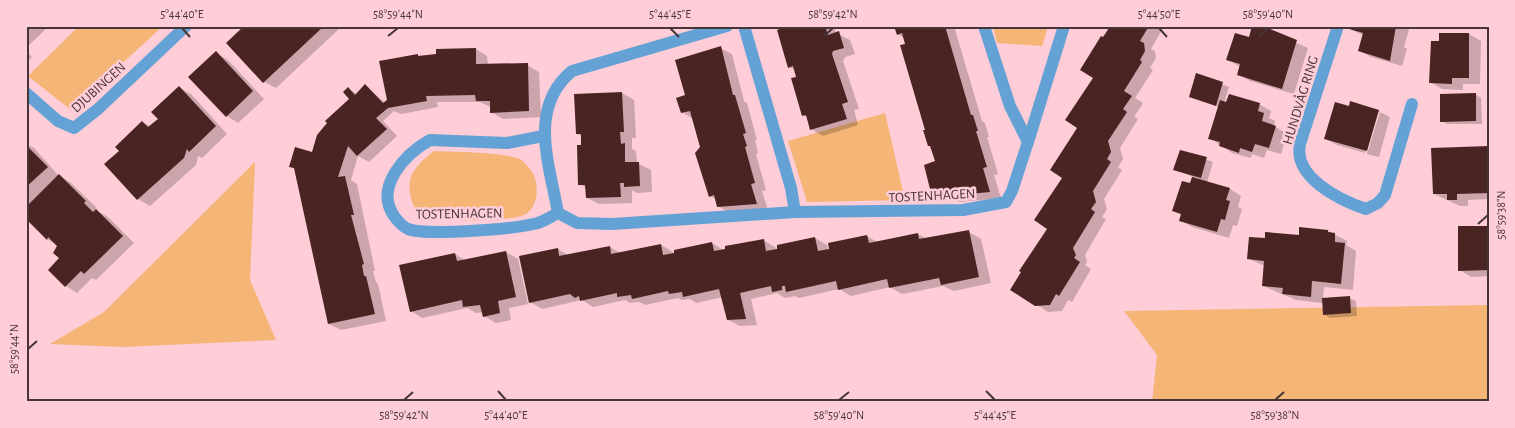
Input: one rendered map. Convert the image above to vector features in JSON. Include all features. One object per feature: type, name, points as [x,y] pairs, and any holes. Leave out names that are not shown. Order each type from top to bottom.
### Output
[{"type":"street","name":"DJUBINGEN","points":[[26,93],[58,121],[74,128],[98,109],[186,26]]},
{"type":"street","points":[[558,213],[543,136],[548,111],[562,79],[572,71],[727,26]]},
{"type":"street","points":[[744,26],[790,188],[795,212]]},
{"type":"street","points":[[984,26],[1010,106],[1028,142]]},
{"type":"street","name":"TOSTENHAGEN","points":[[543,136],[507,143],[430,140],[410,155],[396,172],[388,184],[387,200],[396,218],[407,229],[440,231],[504,228],[536,224],[558,213],[576,222],[612,224],[795,212],[963,210],[1006,202],[1017,177],[1064,26]]},
{"type":"street","name":"HUNDVÅG RING","points":[[1338,26],[1298,153],[1307,174],[1333,193],[1357,206],[1366,209],[1378,203],[1390,182],[1412,104]]},
{"type":"shaded area","points":[[79,26],[163,26],[71,110],[28,76]]},
{"type":"shaded area","points":[[993,26],[1048,26],[1042,46],[997,43]]},
{"type":"shaded area","points":[[885,113],[905,200],[807,202],[788,141]]},
{"type":"shaded area","points":[[434,151],[504,155],[521,160],[533,173],[535,179],[537,193],[533,206],[524,215],[504,219],[458,220],[420,214],[411,199],[410,180],[419,164]]},
{"type":"shaded area","points":[[255,162],[250,280],[276,340],[122,347],[50,344],[104,312]]},
{"type":"shaded area","points":[[1489,305],[1489,402],[1152,402],[1157,355],[1124,311]]},
{"type":"building","points":[[244,26],[324,26],[263,83],[226,43]]},
{"type":"building","points":[[788,26],[825,26],[828,35],[839,31],[844,48],[833,51],[832,54],[848,102],[842,104],[847,119],[810,130],[806,115],[802,116],[791,78],[796,77],[793,66],[788,68],[777,30]]},
{"type":"building","points":[[894,26],[945,26],[971,115],[973,115],[978,131],[976,131],[987,167],[983,168],[990,192],[946,196],[945,191],[931,193],[924,165],[935,161],[923,130],[925,130],[900,45],[905,44],[902,33],[897,35]]},
{"type":"building","points":[[1106,26],[1149,26],[1140,41],[1144,43],[1145,51],[1140,60],[1142,62],[1124,91],[1132,96],[1123,109],[1127,112],[1108,141],[1111,152],[1107,159],[1111,162],[1093,191],[1096,202],[1091,209],[1095,212],[1073,248],[1076,255],[1074,258],[1080,262],[1059,296],[1056,294],[1050,305],[1035,306],[1010,290],[1021,272],[1019,271],[1047,229],[1034,220],[1062,178],[1050,170],[1077,128],[1065,120],[1093,78],[1080,70],[1101,36],[1103,37],[1109,28]]},
{"type":"building","points":[[1252,26],[1263,26],[1297,40],[1282,89],[1237,75],[1240,64],[1226,60],[1235,33],[1249,37]]},
{"type":"building","points":[[1350,26],[1396,26],[1390,61],[1358,51],[1363,33],[1349,29]]},
{"type":"building","points":[[1439,33],[1469,33],[1469,78],[1452,78],[1452,84],[1429,83],[1431,41],[1439,41]]},
{"type":"building","points":[[721,46],[733,95],[735,95],[746,133],[743,134],[747,146],[745,147],[755,183],[751,184],[757,204],[717,207],[714,195],[709,197],[695,153],[700,147],[690,111],[681,113],[676,98],[685,95],[675,60]]},
{"type":"building","points":[[476,48],[476,64],[528,63],[529,111],[490,113],[490,101],[476,101],[475,95],[426,96],[427,101],[388,108],[376,118],[387,129],[357,156],[348,146],[338,177],[345,176],[354,215],[351,215],[364,264],[362,265],[364,276],[366,276],[375,314],[328,324],[294,168],[289,167],[295,147],[312,152],[317,135],[327,123],[325,121],[349,99],[343,92],[348,87],[355,95],[365,84],[383,103],[387,100],[379,61],[418,54],[418,56],[436,54],[436,49]]},
{"type":"building","points":[[216,51],[253,91],[226,117],[188,77]]},
{"type":"building","points":[[1196,73],[1223,82],[1216,106],[1189,97]]},
{"type":"building","points":[[179,86],[216,126],[189,152],[187,149],[184,158],[137,200],[104,164],[119,151],[115,147],[142,121],[148,127],[158,119],[151,112]]},
{"type":"building","points":[[622,92],[624,132],[620,132],[621,144],[625,143],[625,162],[639,162],[640,186],[624,187],[624,183],[620,183],[621,197],[586,198],[585,185],[578,185],[577,145],[581,145],[581,134],[576,134],[574,94]]},
{"type":"building","points":[[1476,93],[1476,121],[1440,122],[1440,94]]},
{"type":"building","points":[[1229,94],[1260,103],[1258,111],[1264,113],[1262,121],[1276,126],[1269,148],[1255,144],[1252,152],[1240,148],[1239,153],[1219,146],[1220,142],[1208,139],[1220,100],[1226,102]]},
{"type":"building","points":[[1350,101],[1379,110],[1367,151],[1324,139],[1335,102],[1349,106]]},
{"type":"building","points":[[26,145],[48,167],[26,187]]},
{"type":"building","points":[[1489,146],[1489,193],[1457,194],[1457,200],[1447,200],[1447,194],[1433,194],[1431,148]]},
{"type":"building","points":[[1180,150],[1207,157],[1201,178],[1173,170]]},
{"type":"building","points":[[59,174],[86,201],[84,203],[93,212],[96,209],[123,236],[84,274],[81,271],[65,287],[48,270],[59,258],[53,253],[57,246],[48,237],[47,240],[26,219],[26,207]]},
{"type":"building","points":[[1192,177],[1230,188],[1226,200],[1230,201],[1225,220],[1221,219],[1217,232],[1179,221],[1181,214],[1172,211],[1182,181],[1190,183]]},
{"type":"building","points":[[1458,226],[1489,226],[1489,270],[1458,271]]},
{"type":"building","points":[[1299,227],[1328,230],[1328,232],[1335,233],[1335,242],[1345,243],[1341,284],[1312,281],[1311,297],[1282,294],[1283,288],[1262,286],[1264,261],[1247,259],[1249,237],[1265,238],[1265,232],[1299,235]]},
{"type":"building","points":[[969,230],[979,277],[941,285],[939,278],[889,288],[887,279],[838,290],[836,281],[786,292],[785,286],[782,286],[782,290],[772,292],[771,286],[740,293],[746,319],[727,320],[719,289],[683,297],[682,292],[669,294],[668,291],[632,299],[631,295],[617,297],[617,293],[580,301],[579,296],[575,298],[570,294],[529,303],[519,256],[558,248],[559,256],[610,246],[611,254],[661,244],[663,255],[674,253],[674,250],[712,242],[714,251],[725,249],[725,246],[764,239],[766,251],[777,249],[777,245],[815,237],[818,251],[829,249],[828,243],[867,235],[869,243],[918,233],[919,239]]},
{"type":"building","points":[[506,251],[516,297],[498,301],[500,313],[483,317],[480,305],[463,307],[462,300],[410,312],[399,265],[455,253],[457,261]]},
{"type":"building","points":[[1350,296],[1351,313],[1323,315],[1322,298]]}]
